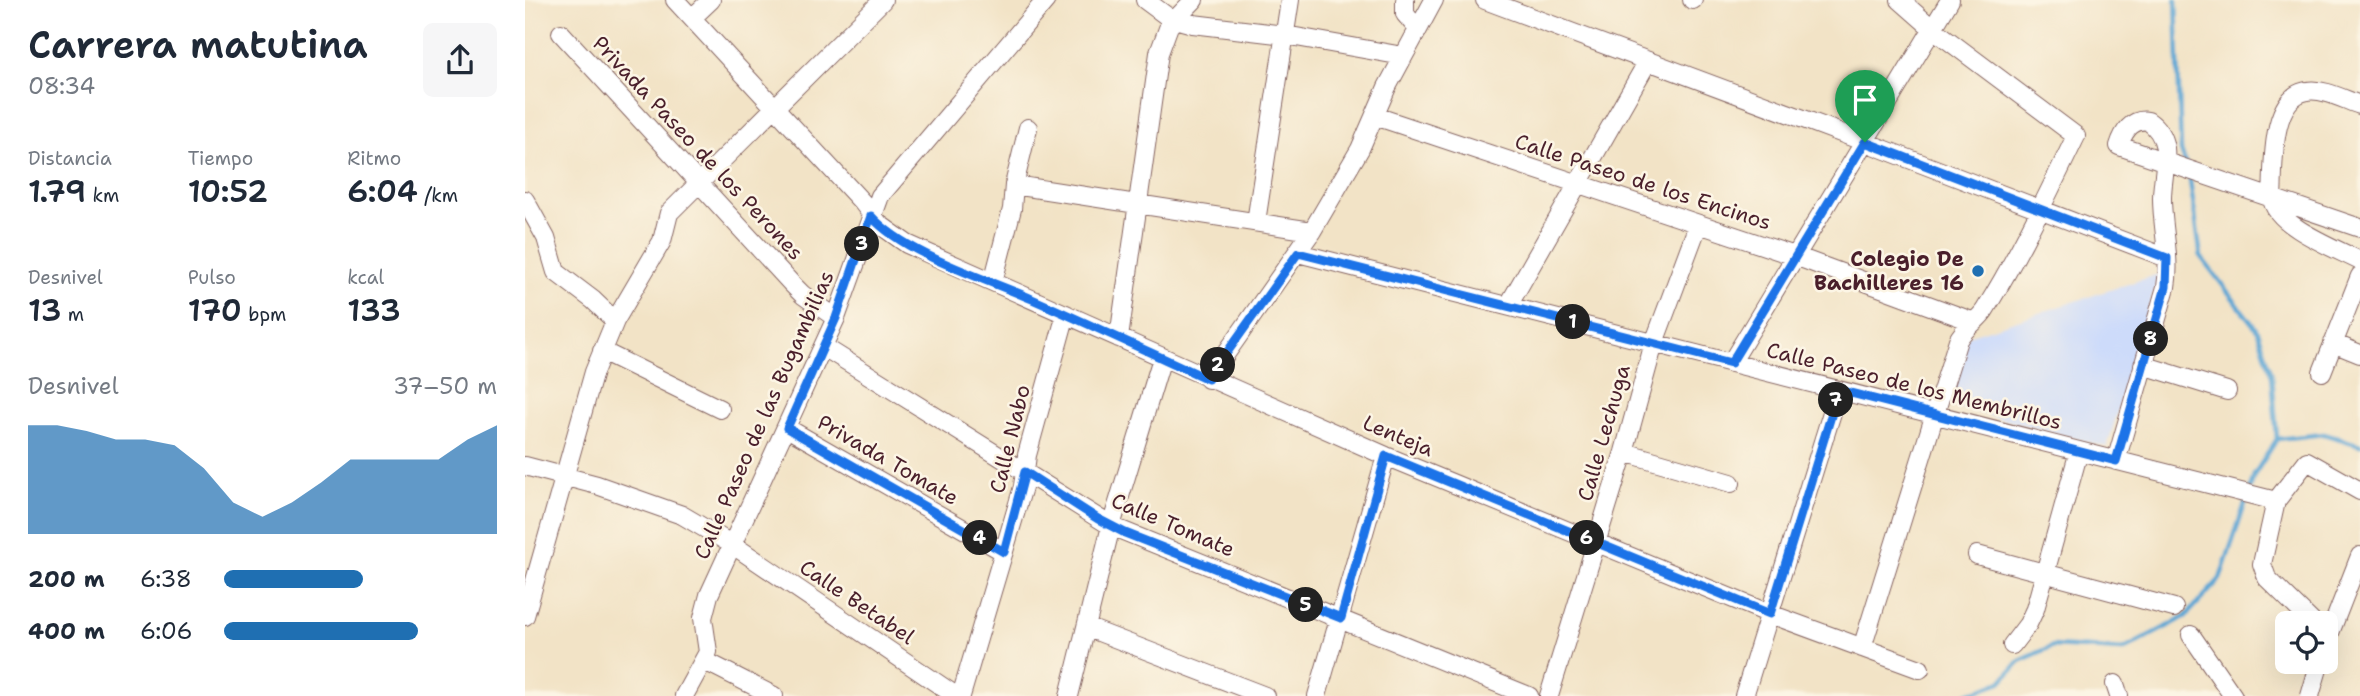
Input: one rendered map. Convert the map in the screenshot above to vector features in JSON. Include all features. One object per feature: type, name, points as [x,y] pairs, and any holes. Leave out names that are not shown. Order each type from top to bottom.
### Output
[{"type":"street","name":"Lenteja","points":[[675,0],[863,203],[871,216],[888,232],[907,244],[1386,456],[1770,614],[1920,669]]},
{"type":"street","points":[[692,18],[712,0]]},
{"type":"street","points":[[525,616],[563,476],[602,351],[615,321],[662,241],[669,213],[883,0]]},
{"type":"street","name":"Calle Paseo de las Bugambilias","points":[[705,661],[708,646],[703,611],[824,347],[871,216],[884,189],[1047,0]]},
{"type":"street","points":[[1145,0],[1162,14],[1174,19],[1403,56]]},
{"type":"street","points":[[1119,338],[1159,52],[1164,34],[1174,19],[1194,0]]},
{"type":"street","points":[[1256,222],[1290,0]]},
{"type":"street","points":[[1405,0],[1405,14],[1417,28]]},
{"type":"street","points":[[1208,379],[1312,231],[1360,149],[1387,87],[1434,0]]},
{"type":"street","points":[[1485,0],[2167,258]]},
{"type":"street","points":[[1862,648],[1958,340],[1962,332],[1985,312],[2041,209],[2076,136],[1933,29],[1900,0]]},
{"type":"street","points":[[1731,363],[1950,0]]},
{"type":"street","name":"Privada Paseo de los Perones","points":[[561,33],[791,283],[803,295],[836,318]]},
{"type":"street","points":[[1508,306],[1648,61]]},
{"type":"street","points":[[2360,105],[2313,90],[2298,94],[2291,100],[2276,129],[2272,198],[2274,208],[2286,221],[2360,261]]},
{"type":"street","name":"Calle Paseo de los Encinos","points":[[1375,116],[1795,256],[1974,322]]},
{"type":"street","points":[[993,282],[1012,209],[1014,184],[1028,128]]},
{"type":"street","points":[[2116,461],[2166,287],[2167,258],[2162,200],[2165,162],[2360,228]]},
{"type":"street","points":[[1014,184],[1312,231]]},
{"type":"street","points":[[525,200],[546,238],[556,272],[615,321]]},
{"type":"street","name":"Calle Lechuga","points":[[1549,696],[1624,452],[1654,343],[1698,225]]},
{"type":"street","name":"Calle Paseo de los Membrillos","points":[[1298,253],[2271,500]]},
{"type":"street","points":[[2322,372],[2360,276]]},
{"type":"street","name":"Calle Nabo","points":[[959,696],[1004,552],[1027,455],[1066,314]]},
{"type":"street","points":[[2333,343],[2360,354]]},
{"type":"street","name":"Calle Tomate","points":[[824,347],[1111,526],[1529,696]]},
{"type":"street","points":[[602,351],[720,409]]},
{"type":"street","points":[[1069,696],[1111,526],[1162,358]]},
{"type":"street","points":[[2143,365],[2227,391]]},
{"type":"street","points":[[1744,696],[1839,390]]},
{"type":"street","name":"Privada Tomate","points":[[787,428],[1004,552]]},
{"type":"street","points":[[2012,645],[2032,617],[2080,451]]},
{"type":"street","points":[[1624,452],[1731,483]]},
{"type":"street","points":[[1317,696],[1386,456]]},
{"type":"street","points":[[2301,611],[2267,578],[2262,564],[2271,500],[2307,461],[2360,491]]},
{"type":"street","name":"Calle Betabel","points":[[525,466],[643,500],[682,515],[733,545],[959,696]]},
{"type":"street","points":[[1977,555],[2173,608]]},
{"type":"street","points":[[2338,611],[2358,564]]},
{"type":"street","points":[[1086,627],[1265,696]]},
{"type":"street","points":[[2191,635],[2233,696]]},
{"type":"street","points":[[684,696],[705,661],[774,696]]},
{"type":"street","points":[[2311,696],[2317,674]]},
{"type":"shaded area","points":[[2159,274],[2107,447],[1945,404],[1968,336]]},
{"type":"waterway","points":[[2176,0],[2181,151],[2185,163]]},
{"type":"waterway","points":[[2189,174],[2201,257],[2258,331],[2272,375],[2277,439]]},
{"type":"waterway","points":[[2250,489],[2254,475],[2277,439],[2324,434],[2360,445]]},
{"type":"waterway","points":[[1962,696],[2001,682],[2020,661],[2053,646],[2123,650],[2185,617],[2220,579],[2247,498]]},
{"type":"place","name":"Colegio De Bachilleres 16","points":[[1978,271]]},
{"type":"route","points":[[1865,142],[2167,258],[2166,287],[2116,461],[1839,390],[1770,614],[1386,456],[1341,618],[1125,533],[1098,519],[1025,472],[1004,552],[787,428],[836,318],[871,216],[888,232],[926,254],[1208,379],[1298,253],[1731,363],[1865,142]]}]
